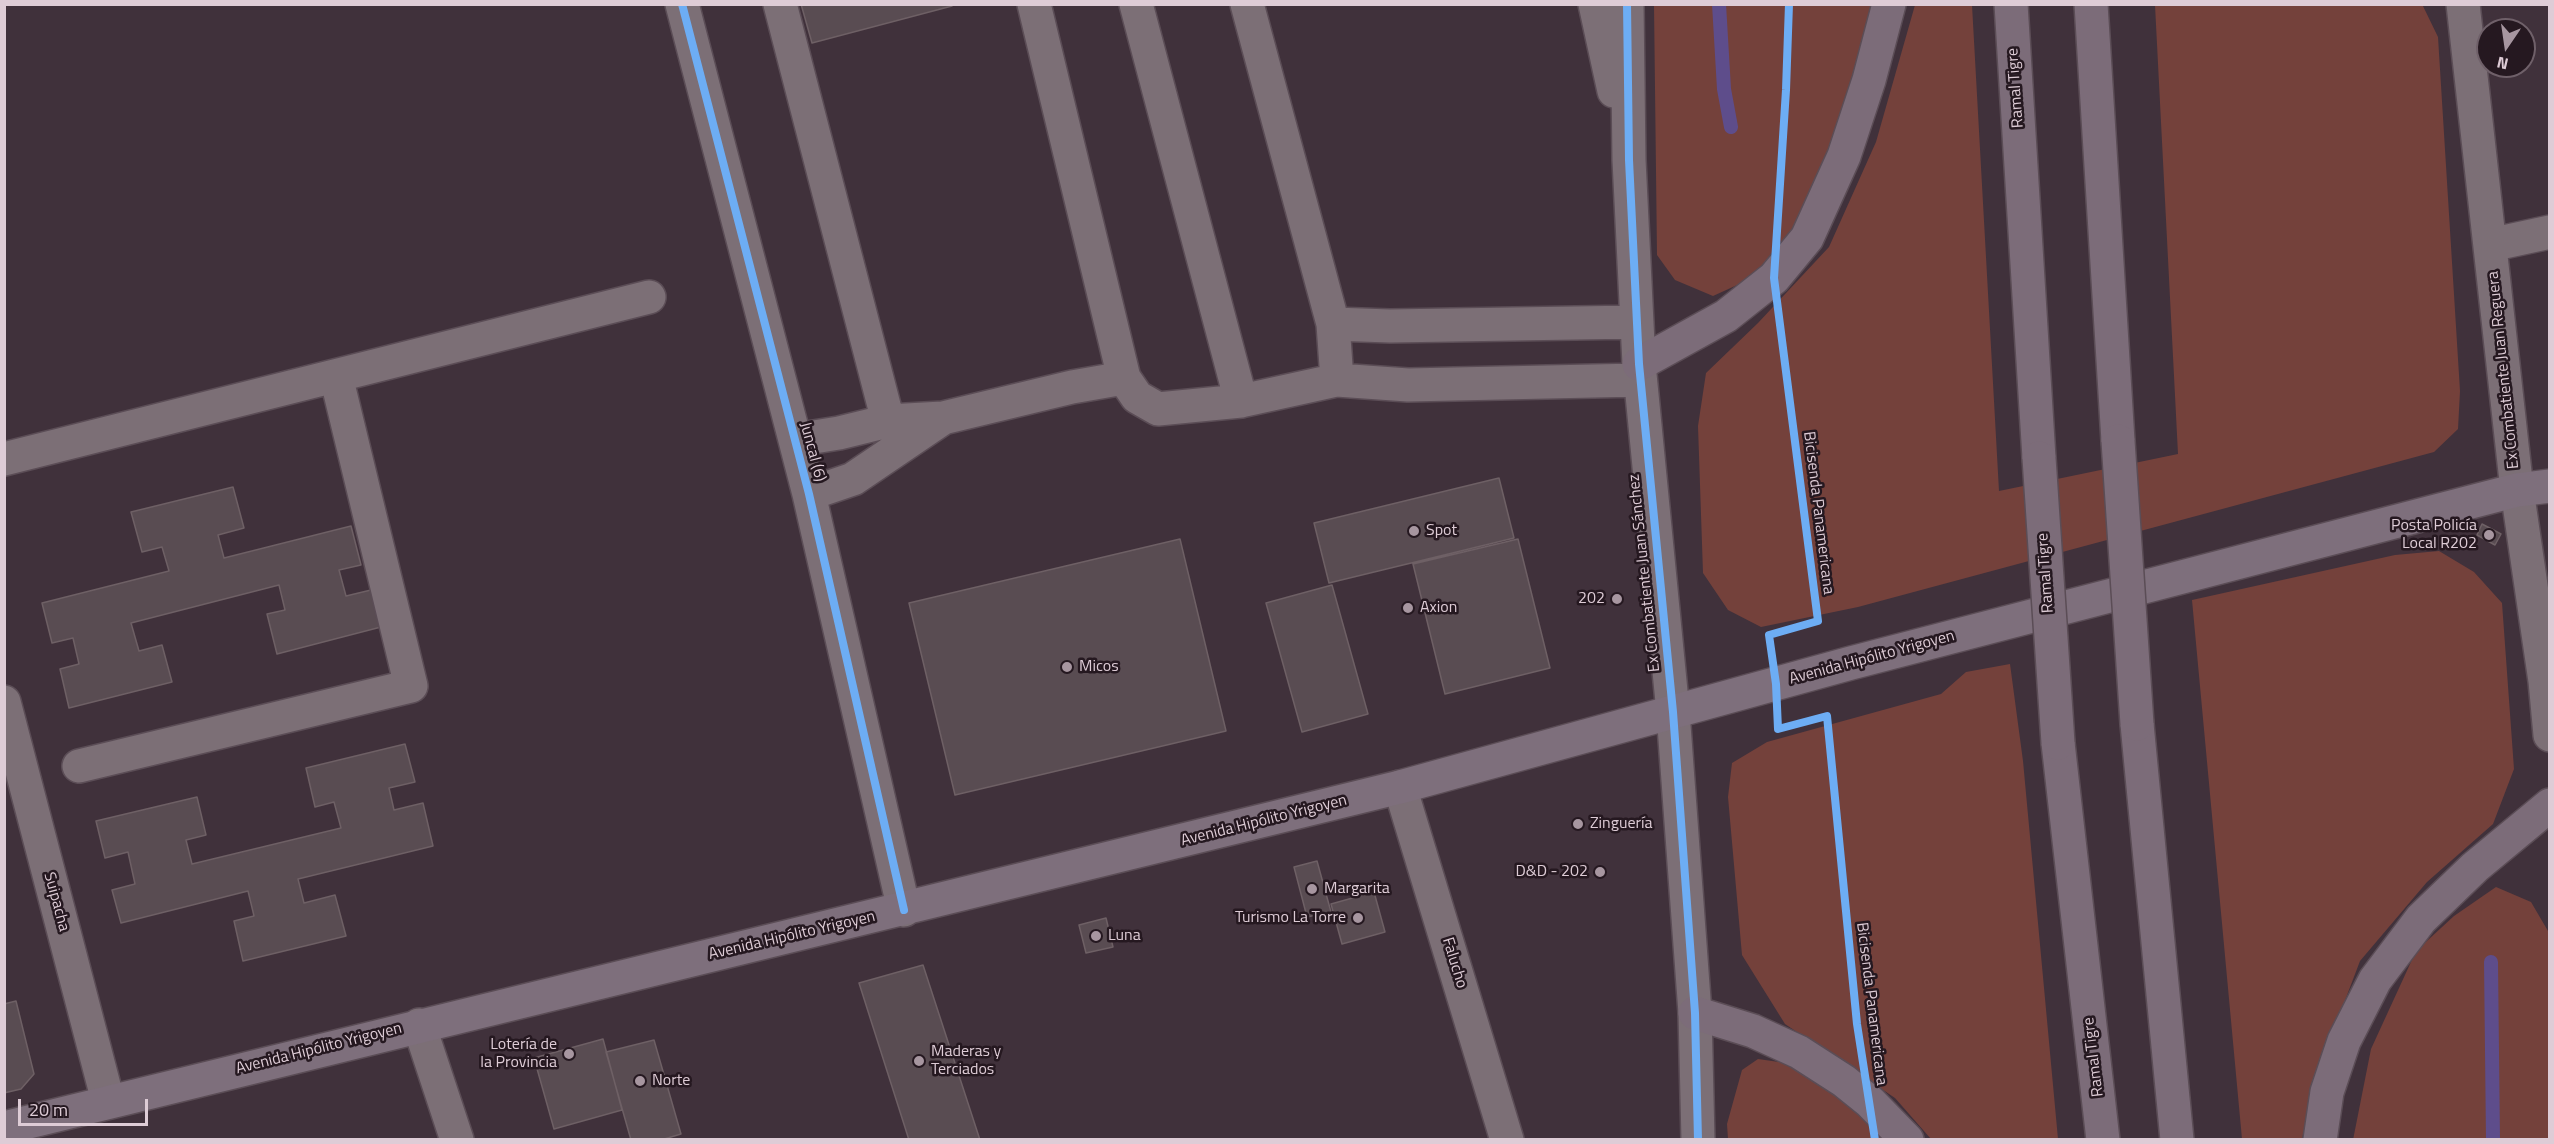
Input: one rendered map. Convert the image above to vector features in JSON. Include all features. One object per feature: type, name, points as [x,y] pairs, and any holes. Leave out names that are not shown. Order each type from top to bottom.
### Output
[{"type":"highway","points":[[1640,372],[1726,316],[1774,278],[1807,238],[1844,156],[1869,80],[1889,4]]},
{"type":"highway","name":"Ramal Tigre","points":[[2011,4],[2058,743],[2103,1140]]},
{"type":"highway","points":[[2091,4],[2138,724],[2177,1140]]},
{"type":"highway","points":[[2320,1140],[2327,1092],[2344,1041],[2375,980],[2421,919],[2475,867],[2550,805]]},
{"type":"highway","points":[[1695,1013],[1753,1031],[1799,1052],[1844,1080],[1870,1102],[1907,1140]]},
{"type":"main road","name":"Avenida Hipólito Yrigoyen","points":[[2517,490],[2550,471]]},
{"type":"main road","name":"Avenida Hipólito Yrigoyen","points":[[4,1128],[1400,787],[1851,663],[2517,490],[2550,486]]},
{"type":"street","name":"Juncal (6)","points":[[681,4],[809,494],[904,910]]},
{"type":"street","points":[[780,4],[888,421]]},
{"type":"street","points":[[1034,4],[1124,378],[1137,397],[1158,409],[1241,401],[1337,380],[1408,385],[1640,372]]},
{"type":"street","points":[[1136,4],[1241,401]]},
{"type":"street","points":[[1247,4],[1333,324],[1337,380]]},
{"type":"street","points":[[1595,4],[1629,160]]},
{"type":"street","name":"Ex Combatiente Juan Sánchez","points":[[1627,4],[1629,160],[1640,372],[1673,712],[1695,1013],[1698,1140]]},
{"type":"street","name":"Ex Combatiente Juan Reguera","points":[[2463,4],[2517,490],[2545,681],[2550,735]]},
{"type":"street","points":[[2490,245],[2550,232]]},
{"type":"street","points":[[4,459],[650,297]]},
{"type":"street","points":[[1333,324],[1390,326],[1637,322]]},
{"type":"street","points":[[79,766],[411,686],[336,376]]},
{"type":"street","points":[[795,440],[839,433],[888,421],[944,418],[1072,387],[1124,378]]},
{"type":"street","points":[[809,494],[854,479],[944,418]]},
{"type":"street","name":"Suipacha","points":[[4,702],[108,1101]]},
{"type":"street","name":"Falucho","points":[[1400,787],[1507,1140]]},
{"type":"street","points":[[420,1025],[457,1140]]},
{"type":"shaded area","points":[[2422,4],[2438,37],[2460,391],[2458,429],[2434,452],[1858,607],[1761,627],[1728,610],[1703,573],[1698,426],[1706,373],[1758,323],[1829,247],[1876,142],[1915,5],[1972,5],[1999,491],[2178,454],[2155,5]]},
{"type":"shaded area","points":[[1654,5],[1872,5],[1838,143],[1794,235],[1757,276],[1713,296],[1675,280],[1657,255]]},
{"type":"shaded area","points":[[2439,551],[2474,572],[2502,603],[2514,769],[2493,824],[2427,882],[2360,961],[2314,1082],[2302,1139],[2242,1139],[2192,600],[2395,555]]},
{"type":"shaded area","points":[[2010,664],[2023,761],[2058,1139],[1931,1139],[1895,1098],[1785,1024],[1742,955],[1728,797],[1732,763],[1767,742],[1941,694],[1966,672]]},
{"type":"shaded area","points":[[2496,887],[2531,902],[2548,931],[2549,1139],[2353,1140],[2371,1049],[2416,951],[2454,916]]},
{"type":"shaded area","points":[[1758,1059],[1793,1064],[1831,1089],[1889,1139],[1728,1139],[1727,1124],[1742,1070]]},
{"type":"building","points":[[801,4],[951,4],[952,6],[812,43]]},
{"type":"building","name":"Spot","points":[[1499,478],[1514,538],[1329,583],[1314,523]]},
{"type":"building","points":[[233,487],[244,528],[218,535],[224,558],[351,526],[361,565],[339,570],[346,596],[371,590],[381,627],[277,654],[267,614],[285,610],[279,585],[131,623],[139,651],[162,645],[172,682],[69,708],[60,669],[79,664],[73,638],[52,643],[42,603],[169,571],[162,547],[142,552],[131,512]]},
{"type":"building","name":"Posta Policía Local R202","points":[[2482,524],[2501,534],[2495,545],[2477,535]]},
{"type":"building","name":"Micos","points":[[1180,539],[1226,731],[955,795],[909,603]]},
{"type":"building","points":[[1518,539],[1550,668],[1445,694],[1413,564]]},
{"type":"building","points":[[1332,585],[1368,714],[1302,732],[1266,603]]},
{"type":"building","points":[[405,744],[415,782],[389,788],[394,810],[423,803],[433,846],[298,879],[304,903],[335,895],[346,936],[243,961],[234,921],[254,916],[248,891],[121,923],[112,890],[135,884],[128,852],[105,858],[96,821],[197,797],[206,835],[186,840],[192,864],[341,828],[334,802],[315,807],[306,768]]},
{"type":"building","name":"Margarita","points":[[1317,861],[1331,912],[1307,917],[1294,867]]},
{"type":"building","name":"Turismo La Torre","points":[[1374,892],[1385,932],[1342,944],[1331,904]]},
{"type":"building","name":"Luna","points":[[1106,918],[1113,947],[1086,953],[1079,925]]},
{"type":"building","name":"Maderas y Terciados","points":[[923,965],[980,1140],[909,1140],[859,983]]},
{"type":"building","points":[[16,1001],[34,1074],[21,1089],[4,1093],[4,1004]]},
{"type":"building","points":[[603,1039],[622,1110],[554,1129],[534,1058]]},
{"type":"building","name":"Norte","points":[[654,1040],[681,1134],[661,1140],[631,1140],[606,1052]]},
{"type":"waterway","points":[[1719,4],[1724,89],[1731,127]]},
{"type":"waterway","points":[[2491,962],[2493,1140]]},
{"type":"cycle path","points":[[682,4],[809,494],[904,910]]},
{"type":"cycle path","points":[[1627,4],[1629,160],[1639,364],[1673,712],[1695,1013],[1698,1140]]},
{"type":"cycle path","name":"Bicisenda Panamericana","points":[[1789,4],[1774,278],[1818,621],[1769,635],[1776,684],[1778,729],[1827,716],[1857,1024],[1875,1140]]},
{"type":"place","name":"Spot","points":[[1414,531]]},
{"type":"place","name":"Posta Policía Local R202","points":[[2489,535]]},
{"type":"place","name":"202","points":[[1617,599]]},
{"type":"place","name":"Axion","points":[[1408,608]]},
{"type":"place","name":"Micos","points":[[1067,667]]},
{"type":"place","name":"Zinguería","points":[[1578,824]]},
{"type":"place","name":"D&D - 202","points":[[1600,872]]},
{"type":"place","name":"Margarita","points":[[1312,889]]},
{"type":"place","name":"Turismo La Torre","points":[[1358,918]]},
{"type":"place","name":"Luna","points":[[1096,936]]},
{"type":"place","name":"Lotería de la Provincia","points":[[569,1054]]},
{"type":"place","name":"Maderas y Terciados","points":[[919,1061]]},
{"type":"place","name":"Norte","points":[[640,1081]]}]
